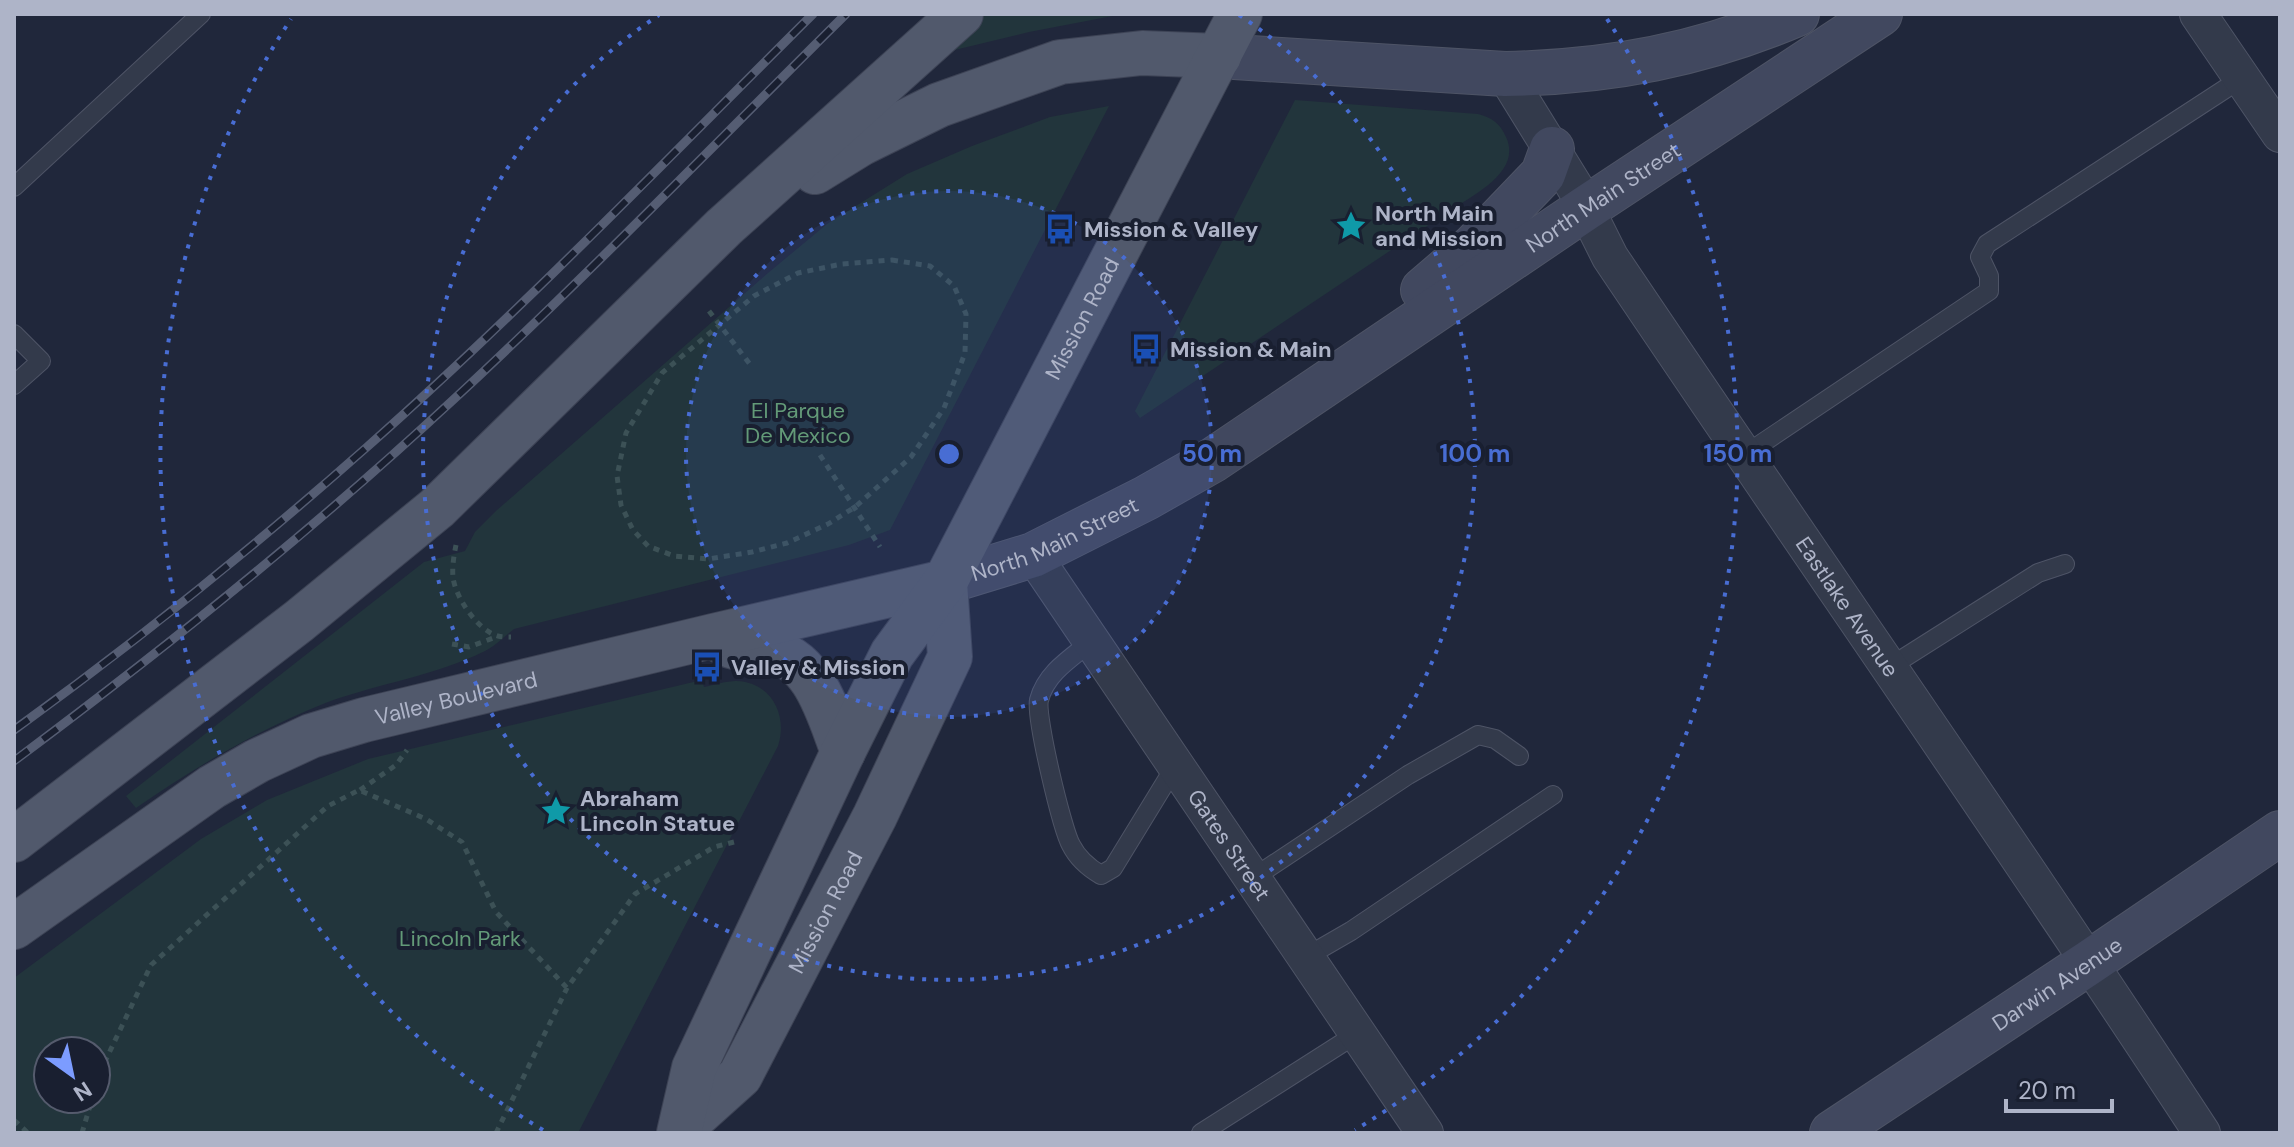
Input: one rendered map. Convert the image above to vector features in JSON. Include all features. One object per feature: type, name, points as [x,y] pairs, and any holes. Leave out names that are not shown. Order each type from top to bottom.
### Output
[{"type":"main road","points":[[14,840],[287,631],[437,508],[724,227],[961,14]]},
{"type":"main road","name":"Mission Road","points":[[682,1132],[694,1068],[843,752],[892,654],[945,582],[1240,14]]},
{"type":"main road","points":[[724,227],[862,143],[939,105],[1060,62],[1142,53],[1505,74],[1549,73],[1621,65],[1692,51],[1797,14]]},
{"type":"main road","name":"North Main Street","points":[[945,582],[1033,555],[1213,460],[1880,14]]},
{"type":"main road","points":[[1347,371],[1409,302],[1474,246],[1543,174],[1552,149]]},
{"type":"main road","name":"Mission Road","points":[[682,1132],[740,1076],[875,816],[950,657],[945,582]]},
{"type":"main road","name":"Valley Boulevard","points":[[14,927],[212,787],[257,761],[311,736],[364,720],[945,582]]},
{"type":"main road","points":[[713,636],[731,648],[769,650],[802,668],[821,695],[843,752]]},
{"type":"main road","name":"Darwin Avenue","points":[[1832,1133],[2280,833]]},
{"type":"street","points":[[2198,14],[2242,78],[2274,113]]},
{"type":"street","name":"Eastlake Avenue","points":[[1505,74],[1586,208],[1610,257],[2090,962],[2202,1133]]},
{"type":"street","name":"Gates Street","points":[[1033,555],[1425,1133]]},
{"type":"lane","points":[[14,187],[201,14]]},
{"type":"lane","points":[[1743,456],[1989,291],[1989,276],[1980,257],[1987,244],[2242,78]]},
{"type":"lane","points":[[14,334],[41,361],[14,385]]},
{"type":"lane","points":[[1888,668],[2038,573],[2065,564]]},
{"type":"lane","points":[[1092,641],[1055,670],[1039,702],[1042,737],[1070,845],[1088,868],[1101,875],[1113,868],[1176,765]]},
{"type":"lane","points":[[1253,878],[1408,775],[1478,735],[1495,739],[1519,756]]},
{"type":"lane","points":[[1306,957],[1351,931],[1553,795]]},
{"type":"lane","points":[[1201,1133],[1358,1033]]},
{"type":"path","points":[[892,260],[930,266],[954,286],[966,314],[965,353],[944,408],[911,457],[855,507],[787,543],[708,559],[674,556],[648,546],[633,530],[621,505],[617,476],[626,433],[662,373],[754,296],[798,273],[842,264],[892,260]]},
{"type":"path","points":[[709,311],[752,367]]},
{"type":"path","points":[[820,455],[880,547]]},
{"type":"path","points":[[456,542],[452,576],[458,596],[471,616],[497,636]]},
{"type":"path","points":[[452,644],[469,647],[497,636],[511,637]]},
{"type":"path","points":[[112,1047],[151,965],[328,806],[396,765],[412,742]]},
{"type":"path","points":[[359,790],[426,819],[462,842],[496,912],[567,988]]},
{"type":"path","points":[[496,1133],[567,988],[635,894],[714,847],[738,841]]},
{"type":"path","points":[[14,1120],[28,1133]]},
{"type":"green space","points":[[986,14],[1123,14],[942,53]]},
{"type":"green space","points":[[1295,100],[1478,114],[1491,119],[1501,128],[1509,149],[1508,160],[1502,171],[1483,189],[1140,418],[1135,411]]},
{"type":"green space","name":"El Parque De Mexico","points":[[1109,106],[890,530],[849,545],[514,629],[489,649],[466,660],[328,702],[277,724],[205,763],[136,808],[126,796],[424,562],[465,551],[475,532],[497,510],[827,224],[907,174],[972,146],[1050,117]]},
{"type":"green space","name":"Lincoln Park","points":[[702,680],[704,687],[736,681],[759,687],[774,703],[781,723],[778,746],[578,1133],[14,1133],[14,978],[201,839],[267,800],[368,759]]},
{"type":"railway","points":[[14,730],[194,593],[367,447],[537,288],[813,14]]},
{"type":"railway","points":[[14,761],[238,586],[400,448],[553,305],[846,14]]},
{"type":"place","name":"North Main and Mission","points":[[1351,226]]},
{"type":"place","name":"Mission & Valley","points":[[1060,229]]},
{"type":"place","name":"Mission & Main","points":[[1146,349]]},
{"type":"place","name":"Valley & Mission","points":[[707,667]]},
{"type":"place","name":"Abraham Lincoln Statue","points":[[556,811]]}]
